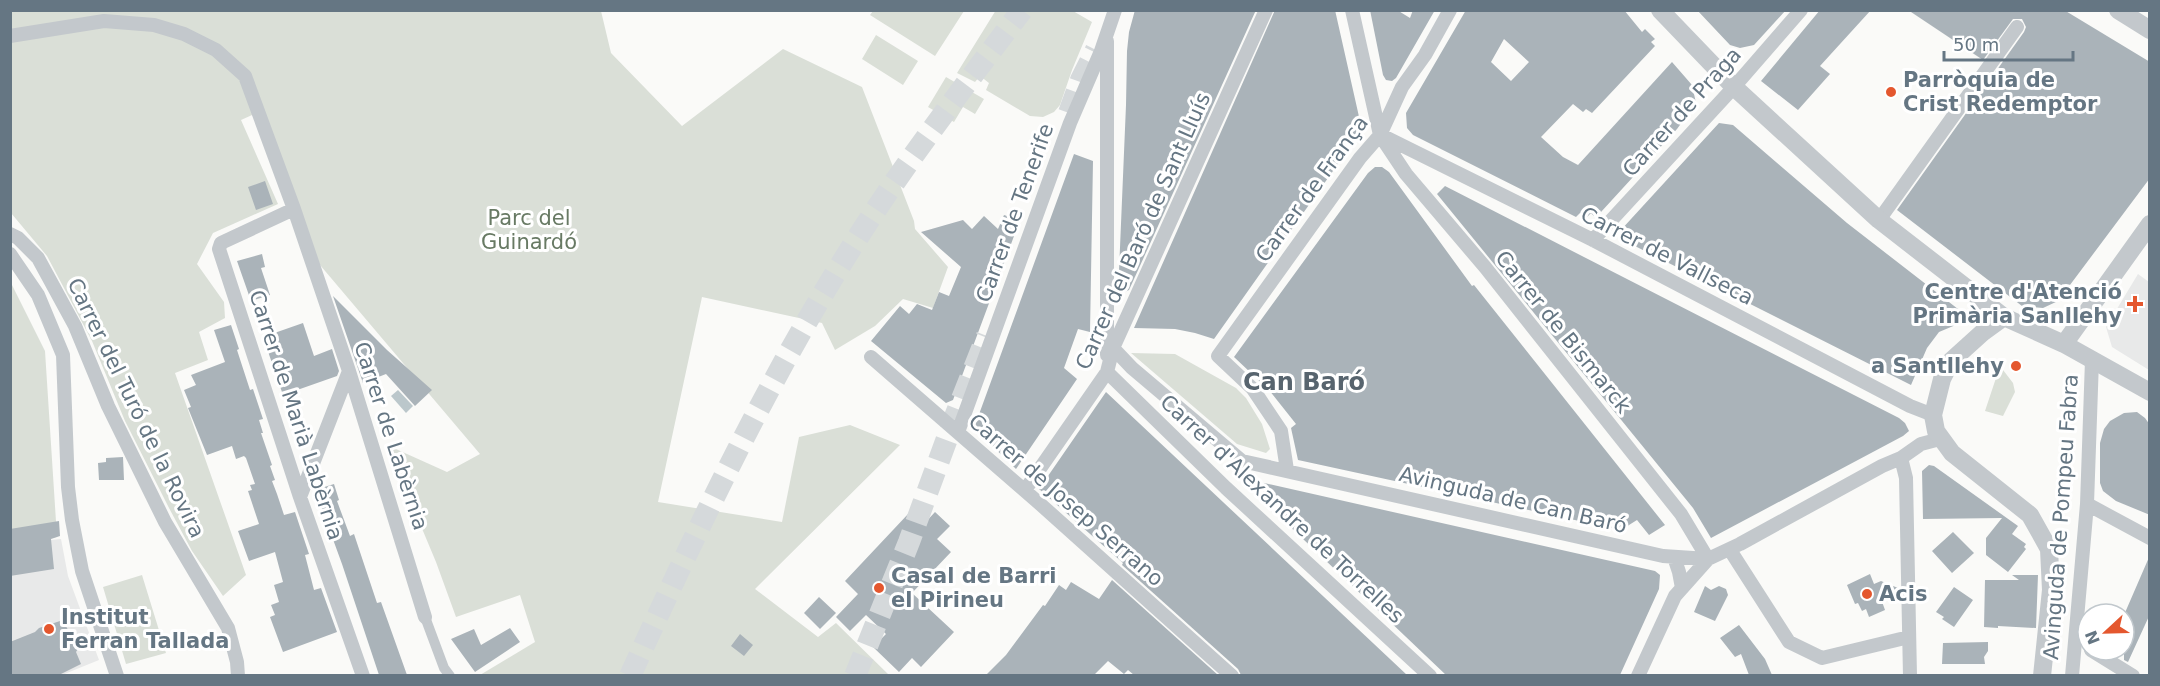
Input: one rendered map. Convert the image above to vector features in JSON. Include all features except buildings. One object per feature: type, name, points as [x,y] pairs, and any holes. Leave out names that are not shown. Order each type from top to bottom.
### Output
[{"type":"street","name":"Carrer de Tenerife","points":[[958,432],[1115,10]]},
{"type":"street","name":"Carrer del Baró de Sant Lluís","points":[[1025,490],[1107,372],[1113,348],[1266,10]]},
{"type":"street","points":[[1352,10],[1380,135]]},
{"type":"street","name":"Carrer de França","points":[[1287,470],[1281,431],[1253,389],[1218,357],[1360,158],[1380,135],[1402,87],[1425,55],[1450,10]]},
{"type":"street","points":[[1660,10],[1734,87],[1879,220],[2004,317],[2064,344],[2150,393]]},
{"type":"street","name":"Carrer de Praga","points":[[1593,240],[1734,87],[1801,10]]},
{"type":"street","points":[[2118,10],[2150,30]]},
{"type":"street","name":"Carrer de Labèrnia","points":[[10,36],[104,21],[154,25],[184,34],[216,50],[245,76],[294,209],[349,371],[425,617],[444,668],[450,675]]},
{"type":"street","points":[[1879,220],[2017,27]]},
{"type":"street","points":[[1107,372],[1108,32]]},
{"type":"street","points":[[1084,89],[1107,93]]},
{"type":"street","name":"Carrer de Vallseca","points":[[1380,135],[1593,240],[1933,416]]},
{"type":"street","name":"Carrer de Bismarck","points":[[1380,135],[1406,174],[1485,267],[1682,514],[1708,559]]},
{"type":"street","name":"Carrer de Marià Labèrnia","points":[[294,209],[221,243],[219,249],[300,497],[363,675]]},
{"type":"street","points":[[2064,344],[2150,224]]},
{"type":"street","name":"Carrer del Turó de la Rovira","points":[[10,234],[24,243],[38,258],[75,326],[108,406],[161,514],[228,628],[238,675]]},
{"type":"street","points":[[10,254],[38,295],[63,355],[68,487],[72,519],[82,571],[117,675]]},
{"type":"street","points":[[2004,317],[1951,361],[1942,379],[1933,416],[1940,439],[1952,453],[2030,515],[2049,549],[2051,590],[2042,675]]},
{"type":"street","name":"Avinguda de Can Baró","points":[[1113,348],[1132,368],[1242,460],[1674,557],[1708,559],[1730,550],[1882,466],[1901,458],[1921,444],[1940,439]]},
{"type":"street","name":"Carrer de Josep Serrano","points":[[871,357],[1025,490],[1232,675]]},
{"type":"street","name":"Avinguda de Pompeu Fabra","points":[[2072,675],[2087,504],[2092,360]]},
{"type":"street","points":[[300,497],[349,371]]},
{"type":"street","name":"Carrer d'Alexandre de Torrelles","points":[[1107,372],[1220,482],[1430,675]]},
{"type":"street","points":[[1901,458],[1905,478],[1910,675]]},
{"type":"street","points":[[2087,504],[2150,538]]},
{"type":"street","points":[[1730,550],[1789,642],[1822,658],[1910,637]]},
{"type":"street","points":[[1674,557],[1682,588]]},
{"type":"street","points":[[1638,675],[1676,596],[1708,559]]},
{"type":"street","points":[[2111,662],[2133,675]]},
{"type":"shaded area","name":"Centre d'Atenció Primària Sanllehy","points":[[2138,274],[2149,282],[2149,370],[2112,347],[2106,327]]},
{"type":"shaded area","points":[[398,390],[413,406],[406,413],[391,396]]},
{"type":"shaded area","name":"Institut Ferran Tallada","points":[[61,539],[68,576],[99,660],[62,675],[11,676],[11,544]]},
{"type":"green space","points":[[996,10],[1073,11],[1092,22],[1060,105],[1054,112],[1043,117],[1030,116],[986,90],[989,83],[980,76],[975,82],[957,73]]},
{"type":"green space","name":"Parc del Guinardó","points":[[10,11],[601,11],[611,53],[682,126],[783,49],[862,87],[914,221],[915,229],[948,267],[933,308],[903,299],[875,326],[835,350],[822,323],[702,297],[658,502],[782,522],[799,437],[850,425],[900,445],[755,589],[818,637],[836,623],[889,675],[480,675],[535,642],[520,595],[456,617],[436,562],[387,445],[447,472],[480,454],[320,265],[261,111],[241,120],[278,204],[213,233],[197,264],[224,302],[225,318],[199,332],[208,360],[175,373],[246,575],[223,596],[192,551],[169,508],[125,421],[92,341],[47,256],[11,213]]},
{"type":"green space","points":[[873,11],[964,11],[935,56],[870,15]]},
{"type":"green space","points":[[876,35],[918,61],[903,85],[862,59]]},
{"type":"green space","points":[[946,77],[984,99],[975,114],[963,107],[954,122],[928,107]]},
{"type":"green space","points":[[10,281],[45,351],[57,537],[10,543]]},
{"type":"green space","points":[[1131,353],[1175,354],[1236,388],[1246,398],[1262,424],[1270,449],[1266,453],[1237,444]]},
{"type":"green space","points":[[2000,366],[2013,383],[2015,392],[2003,416],[1985,411]]},
{"type":"green space","points":[[142,575],[166,653],[126,664],[103,587]]},
{"type":"tunnel","points":[[630,676],[737,451],[827,287],[899,176],[1022,10]]},
{"type":"tunnel","points":[[1069,113],[1081,80],[1096,50]]},
{"type":"tunnel","points":[[855,676],[909,542],[987,336]]},
{"type":"place","name":"Parròquia de Crist Redemptor","points":[[1891,92]]},
{"type":"place","name":"Centre d'Atenció Primària Sanllehy","points":[[2135,304]]},
{"type":"place","name":"a Santllehy","points":[[2016,366]]},
{"type":"place","name":"Casal de Barri el Pirineu","points":[[879,588]]},
{"type":"place","name":"Acis","points":[[1867,594]]},
{"type":"place","name":"Institut Ferran Tallada","points":[[49,629]]},
{"type":"district","name":"Can Baró","points":[[1304,382]]}]
